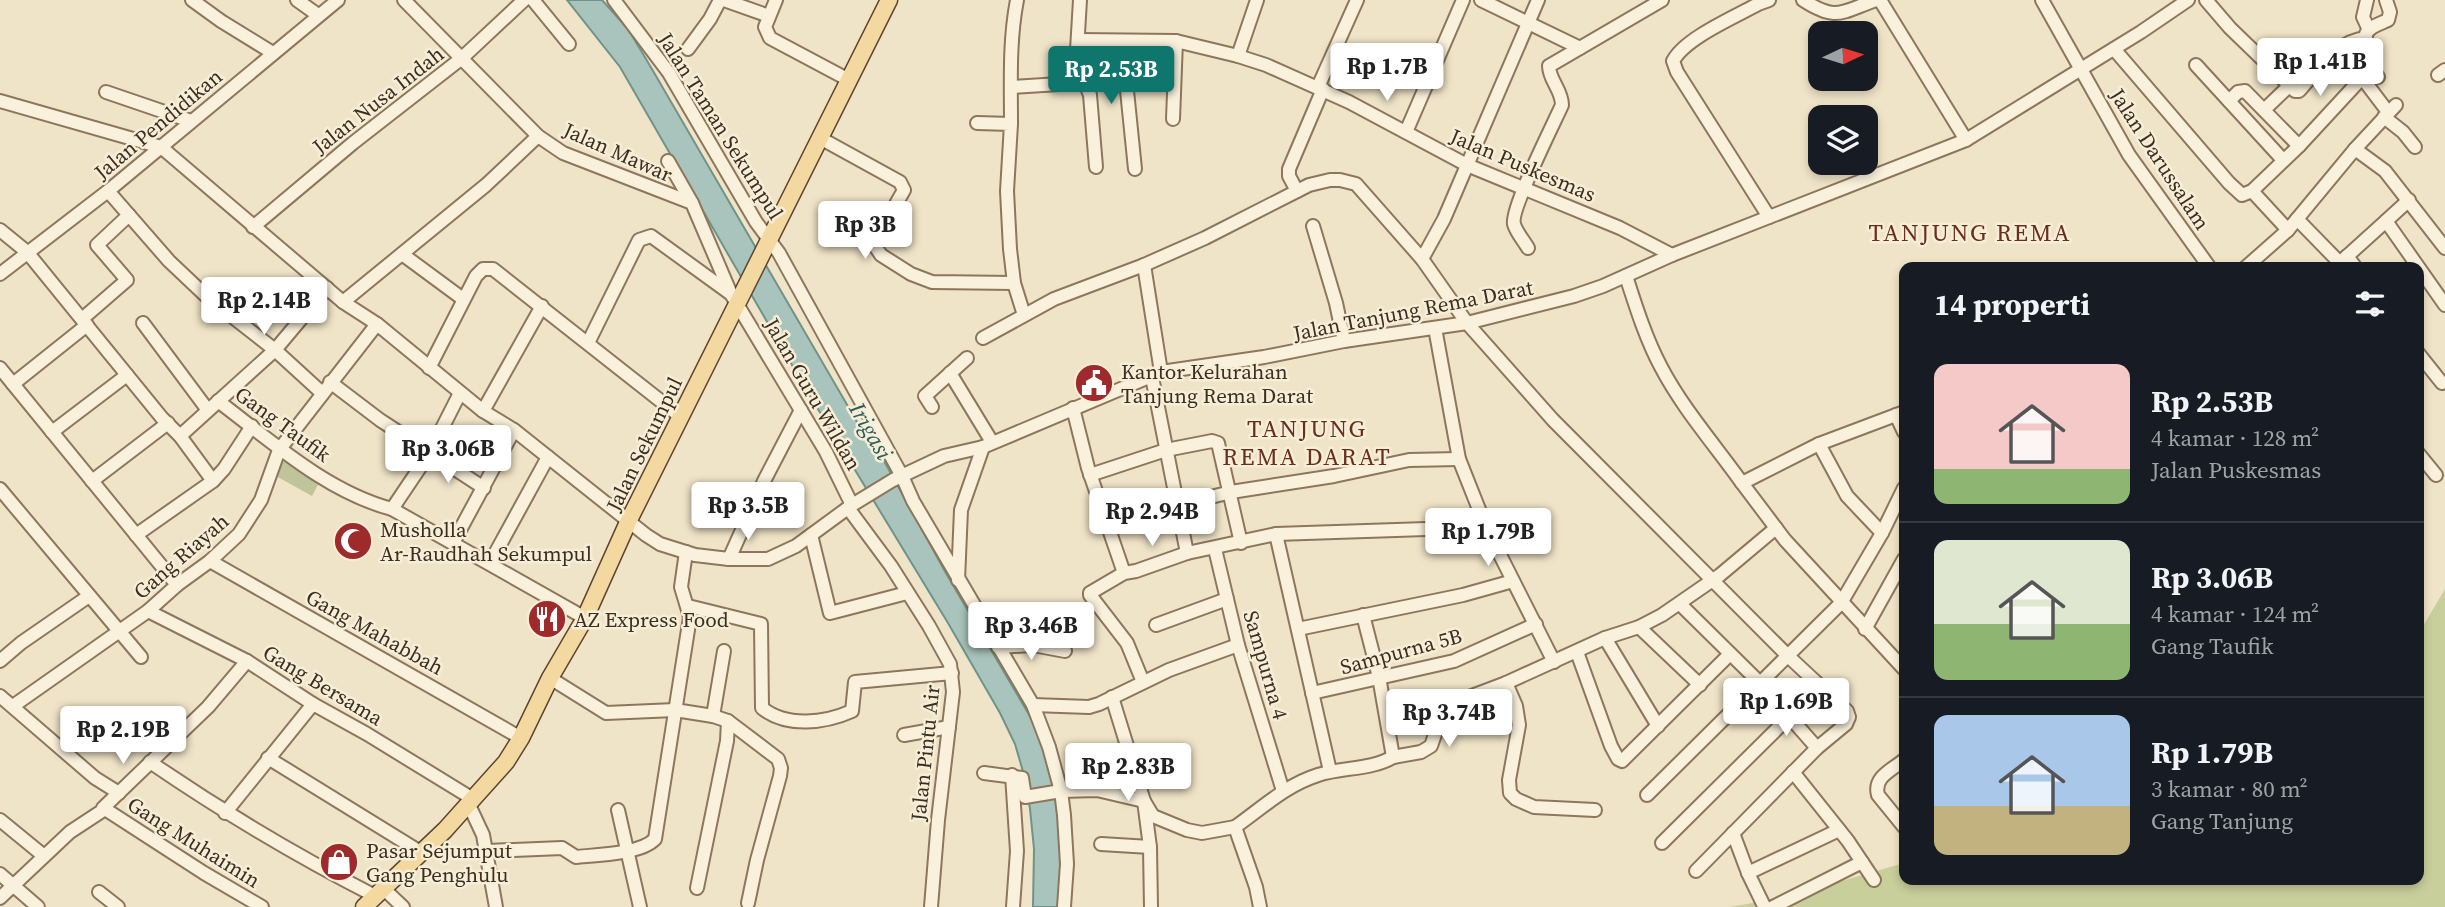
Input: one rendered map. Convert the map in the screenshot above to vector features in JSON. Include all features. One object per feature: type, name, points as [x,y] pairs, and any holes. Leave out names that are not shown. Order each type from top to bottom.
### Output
[{"type":"main road","name":"Jalan Sekumpul","points":[[374,897],[422,853],[471,802],[506,762],[521,738],[550,678],[585,618],[737,296],[766,245],[889,0]]},
{"type":"street","points":[[192,0],[273,53]]},
{"type":"street","points":[[297,0],[318,15]]},
{"type":"street","name":"Jalan Pendidikan","points":[[0,274],[108,191],[338,0]]},
{"type":"street","name":"Jalan Mawar","points":[[404,0],[538,136],[563,153],[692,203],[737,296]]},
{"type":"street","name":"Jalan Nusa Indah","points":[[253,226],[463,58],[524,0]]},
{"type":"street","points":[[533,0],[569,44]]},
{"type":"street","name":"Jalan Taman Sekumpul","points":[[614,0],[669,73],[756,222],[766,245],[898,478],[1033,705],[1049,747],[1066,839],[1064,907]]},
{"type":"street","points":[[688,49],[722,0],[769,16]]},
{"type":"street","points":[[776,0],[765,27],[770,38],[849,80]]},
{"type":"street","points":[[1017,0],[1011,30],[1011,124],[1007,191],[1014,283],[1024,315]]},
{"type":"street","points":[[1011,88],[1075,83],[1080,0]]},
{"type":"street","points":[[1238,56],[1257,0]]},
{"type":"street","points":[[1297,191],[1289,176],[1289,169],[1357,0]]},
{"type":"street","points":[[1406,132],[1463,0]]},
{"type":"street","points":[[1481,0],[1580,48]]},
{"type":"street","points":[[1422,259],[1444,219],[1538,0]]},
{"type":"street","points":[[1528,248],[1513,224],[1524,189],[1562,105],[1561,96],[1548,71],[1549,66],[1662,0]]},
{"type":"street","points":[[1769,0],[1693,41],[1678,52],[1673,61],[1677,72],[1769,217]]},
{"type":"street","points":[[1803,0],[1830,14],[1878,0],[1966,140]]},
{"type":"street","name":"Jalan Tanjung Rema Darat","points":[[161,147],[343,302],[377,324],[483,411],[514,430],[660,544],[686,552],[729,559],[768,559],[811,536],[852,505],[898,478],[944,456],[987,444],[1156,374],[1264,358],[1344,341],[1467,323],[1574,296],[1626,276],[1672,255],[1966,140],[2114,49],[2187,0]]},
{"type":"street","points":[[2206,0],[2230,28],[2295,91],[2299,90],[2338,48],[2368,34],[2388,20],[2386,0]]},
{"type":"street","points":[[2367,0],[2363,17],[2368,34],[2366,49],[2378,77]]},
{"type":"street","name":"Jalan Darussalam","points":[[2044,1],[2129,155],[2206,262]]},
{"type":"street","name":"Jalan Puskesmas","points":[[1078,40],[1176,41],[1238,56],[1321,88],[1467,165],[1620,228],[1672,255]]},
{"type":"street","points":[[1126,41],[1125,71],[1135,169]]},
{"type":"street","points":[[1173,119],[1176,41]]},
{"type":"street","points":[[2114,49],[2242,195],[2252,191],[2299,146],[2360,80],[2364,79],[2390,111],[2414,147]]},
{"type":"street","points":[[2196,65],[2283,160]]},
{"type":"street","points":[[1077,78],[1086,85],[1090,95],[1096,167]]},
{"type":"street","points":[[2264,110],[2288,86]]},
{"type":"street","points":[[106,92],[191,121]]},
{"type":"street","points":[[2229,101],[2238,92],[2245,92],[2299,146]]},
{"type":"street","points":[[0,101],[161,147]]},
{"type":"street","points":[[2251,262],[2292,224],[2390,111]]},
{"type":"street","points":[[977,123],[1011,124]]},
{"type":"street","points":[[343,302],[486,185],[538,136]]},
{"type":"street","points":[[820,138],[900,182],[904,190],[875,241],[881,254],[911,274],[932,282],[1014,283]]},
{"type":"street","points":[[2355,149],[2385,171],[2445,248]]},
{"type":"street","points":[[668,161],[692,203]]},
{"type":"street","points":[[984,338],[1054,299],[1205,239],[1297,191],[1330,180],[1356,184],[1422,259],[1467,323],[1553,420],[1849,714],[1849,721],[1817,748],[1696,871]]},
{"type":"street","points":[[108,191],[169,261],[206,296],[326,388],[484,488]]},
{"type":"street","points":[[2252,191],[2340,262],[2409,201]]},
{"type":"street","points":[[13,384],[85,322],[127,280],[97,245],[129,215]]},
{"type":"street","points":[[2386,221],[2415,262]]},
{"type":"street","points":[[1313,226],[1336,303],[1344,341]]},
{"type":"street","points":[[0,230],[27,252],[180,436],[213,481]]},
{"type":"street","points":[[588,343],[639,240],[651,236],[737,296]]},
{"type":"street","points":[[402,254],[463,299]]},
{"type":"street","points":[[1144,265],[1166,450],[1187,553]]},
{"type":"street","points":[[429,368],[477,276],[487,269],[493,269],[681,416]]},
{"type":"street","points":[[2424,275],[2445,305]]},
{"type":"street","points":[[1626,276],[1661,366],[1683,402],[1776,528],[1841,603],[1899,664]]},
{"type":"street","points":[[180,436],[275,350],[327,288]]},
{"type":"street","name":"Jalan Guru Wildan","points":[[737,296],[826,452],[852,505]]},
{"type":"street","points":[[483,411],[541,306]]},
{"type":"street","name":"Gang Taufik","points":[[143,323],[213,405],[252,426],[279,450],[374,504],[392,509],[585,618]]},
{"type":"street","name":"Gang Riayah","points":[[13,706],[148,611],[210,561],[249,522],[261,500],[279,450],[377,324]]},
{"type":"street","points":[[1435,328],[1459,459],[1486,527],[1554,662]]},
{"type":"street","points":[[932,407],[926,396],[967,358]]},
{"type":"street","points":[[2424,360],[2442,383]]},
{"type":"street","points":[[0,368],[177,585]]},
{"type":"street","points":[[950,373],[987,444],[961,510],[958,580]]},
{"type":"street","points":[[52,432],[127,375]]},
{"type":"street","points":[[392,509],[429,454],[460,393]]},
{"type":"street","points":[[1073,408],[1090,475],[1124,573]]},
{"type":"street","points":[[729,559],[764,481],[801,410]]},
{"type":"street","points":[[1742,483],[1819,444],[1899,414]]},
{"type":"street","points":[[92,481],[168,423]]},
{"type":"street","points":[[136,535],[213,481],[252,426]]},
{"type":"street","points":[[453,543],[514,430]]},
{"type":"street","points":[[1090,475],[1166,450],[1218,443],[1241,543]]},
{"type":"street","points":[[1819,444],[1847,496],[1882,533]]},
{"type":"street","points":[[490,563],[548,457]]},
{"type":"street","points":[[1107,525],[1155,508],[1231,492],[1334,476],[1409,460],[1459,459]]},
{"type":"street","points":[[2424,460],[2436,475]]},
{"type":"street","points":[[0,489],[141,657]]},
{"type":"street","points":[[1647,795],[1841,603],[1899,498]]},
{"type":"street","name":"Jalan Pintu Air","points":[[852,505],[929,626],[950,664],[952,673],[931,907]]},
{"type":"street","points":[[1143,682],[1127,643],[1090,596],[1097,587],[1124,573],[1187,553],[1276,534],[1486,527]]},
{"type":"street","points":[[984,773],[1022,778],[1025,797],[1097,790],[1144,801],[1153,816],[1187,830],[1202,833],[1235,827],[1283,790],[1330,771],[1377,764],[1393,757],[1426,750],[1434,740],[1442,714],[1461,700],[1506,683],[1605,638],[1639,627],[1680,604],[1776,528]]},
{"type":"street","points":[[1276,534],[1330,771]]},
{"type":"street","points":[[811,536],[830,612],[907,593]]},
{"type":"street","name":"Sampurna 4","points":[[1215,549],[1238,645],[1283,790]]},
{"type":"street","points":[[487,850],[562,848],[576,857],[627,851],[649,844],[655,839],[691,617],[681,587],[686,552]]},
{"type":"street","name":"Gang Mahabbah","points":[[210,561],[521,738]]},
{"type":"street","points":[[1865,629],[1899,568]]},
{"type":"street","points":[[1298,629],[1463,595],[1513,581]]},
{"type":"street","points":[[0,661],[21,643],[89,596]]},
{"type":"street","points":[[1156,625],[1227,599]]},
{"type":"street","points":[[1680,604],[1760,683],[1817,748]]},
{"type":"street","points":[[688,606],[761,624],[762,708],[782,717],[824,720],[852,711],[855,682],[952,673]]},
{"type":"street","name":"Gang Bersama","points":[[148,611],[247,661],[313,704],[368,734],[471,802]]},
{"type":"street","points":[[1363,615],[1379,677],[1393,757]]},
{"type":"street","name":"Sampurna 5B","points":[[1312,693],[1454,661],[1536,624]]},
{"type":"street","points":[[1639,627],[1700,685]]},
{"type":"street","points":[[1605,638],[1658,726]]},
{"type":"street","points":[[998,648],[1034,645],[1065,651]]},
{"type":"street","points":[[1033,705],[1089,707],[1169,670],[1238,645]]},
{"type":"street","points":[[713,716],[724,651]]},
{"type":"street","points":[[1577,652],[1611,746],[1620,761],[1627,758],[1730,654]]},
{"type":"street","points":[[0,898],[70,832],[105,809],[103,808],[208,707],[247,661]]},
{"type":"street","points":[[550,678],[606,713],[675,709],[713,716],[729,722],[778,759],[781,768],[748,903]]},
{"type":"street","points":[[1506,683],[1516,706],[1519,725],[1509,780],[1510,793],[1516,799],[1534,807],[1595,810]]},
{"type":"street","points":[[0,696],[95,778],[119,793]]},
{"type":"street","points":[[1112,697],[1144,801],[1150,847],[1150,907]]},
{"type":"street","points":[[225,813],[313,704]]},
{"type":"street","points":[[1662,843],[1789,717]]},
{"type":"street","points":[[697,888],[729,722]]},
{"type":"street","points":[[904,736],[949,727]]},
{"type":"street","points":[[268,758],[422,853]]},
{"type":"street","points":[[150,762],[225,813],[314,865],[374,897],[403,907]]},
{"type":"street","points":[[1899,764],[1881,777],[1877,789],[1878,795],[1899,821]]},
{"type":"street","points":[[1793,772],[1874,880]]},
{"type":"street","points":[[1012,775],[1017,851],[1013,907]]},
{"type":"street","points":[[471,802],[487,850],[496,907]]},
{"type":"street","name":"Gang Muhaimin","points":[[105,809],[262,907]]},
{"type":"street","points":[[618,810],[640,907]]},
{"type":"street","points":[[0,820],[44,856]]},
{"type":"street","points":[[1235,827],[1256,887],[1260,907]]},
{"type":"street","points":[[1748,873],[1839,830]]},
{"type":"street","points":[[1733,833],[1748,873],[1766,907]]},
{"type":"street","points":[[1101,844],[1150,847]]},
{"type":"street","points":[[1773,907],[1862,862]]},
{"type":"street","points":[[0,874],[38,907]]},
{"type":"street","points":[[99,892],[118,907]]},
{"type":"green space","points":[[287,461],[321,479],[312,496],[276,476],[283,462]]},
{"type":"green space","points":[[2445,589],[2445,907],[1729,907],[1782,898],[1899,864],[1899,885],[2424,885],[2424,625]]},
{"type":"water","points":[[567,0],[602,0],[628,29],[860,427],[873,441],[947,575],[1041,735],[1056,782],[1063,849],[1060,907],[1033,907],[1034,849],[1030,809],[1015,744],[1000,713],[807,391],[620,67]]},
{"type":"place","name":"Kantor Kelurahan Tanjung Rema Darat","points":[[1094,383]]},
{"type":"place","name":"Musholla Ar-Raudhah Sekumpul","points":[[353,541]]},
{"type":"place","name":"AZ Express Food","points":[[547,619]]},
{"type":"place","name":"Pasar Sejumput Gang Penghulu","points":[[339,862]]},
{"type":"district","name":"TANJUNG REMA","points":[[1970,232]]},
{"type":"district","name":"TANJUNG REMA DARAT","points":[[1307,442]]},
{"type":"water label","name":"Irigasi","points":[[871,431]]}]
